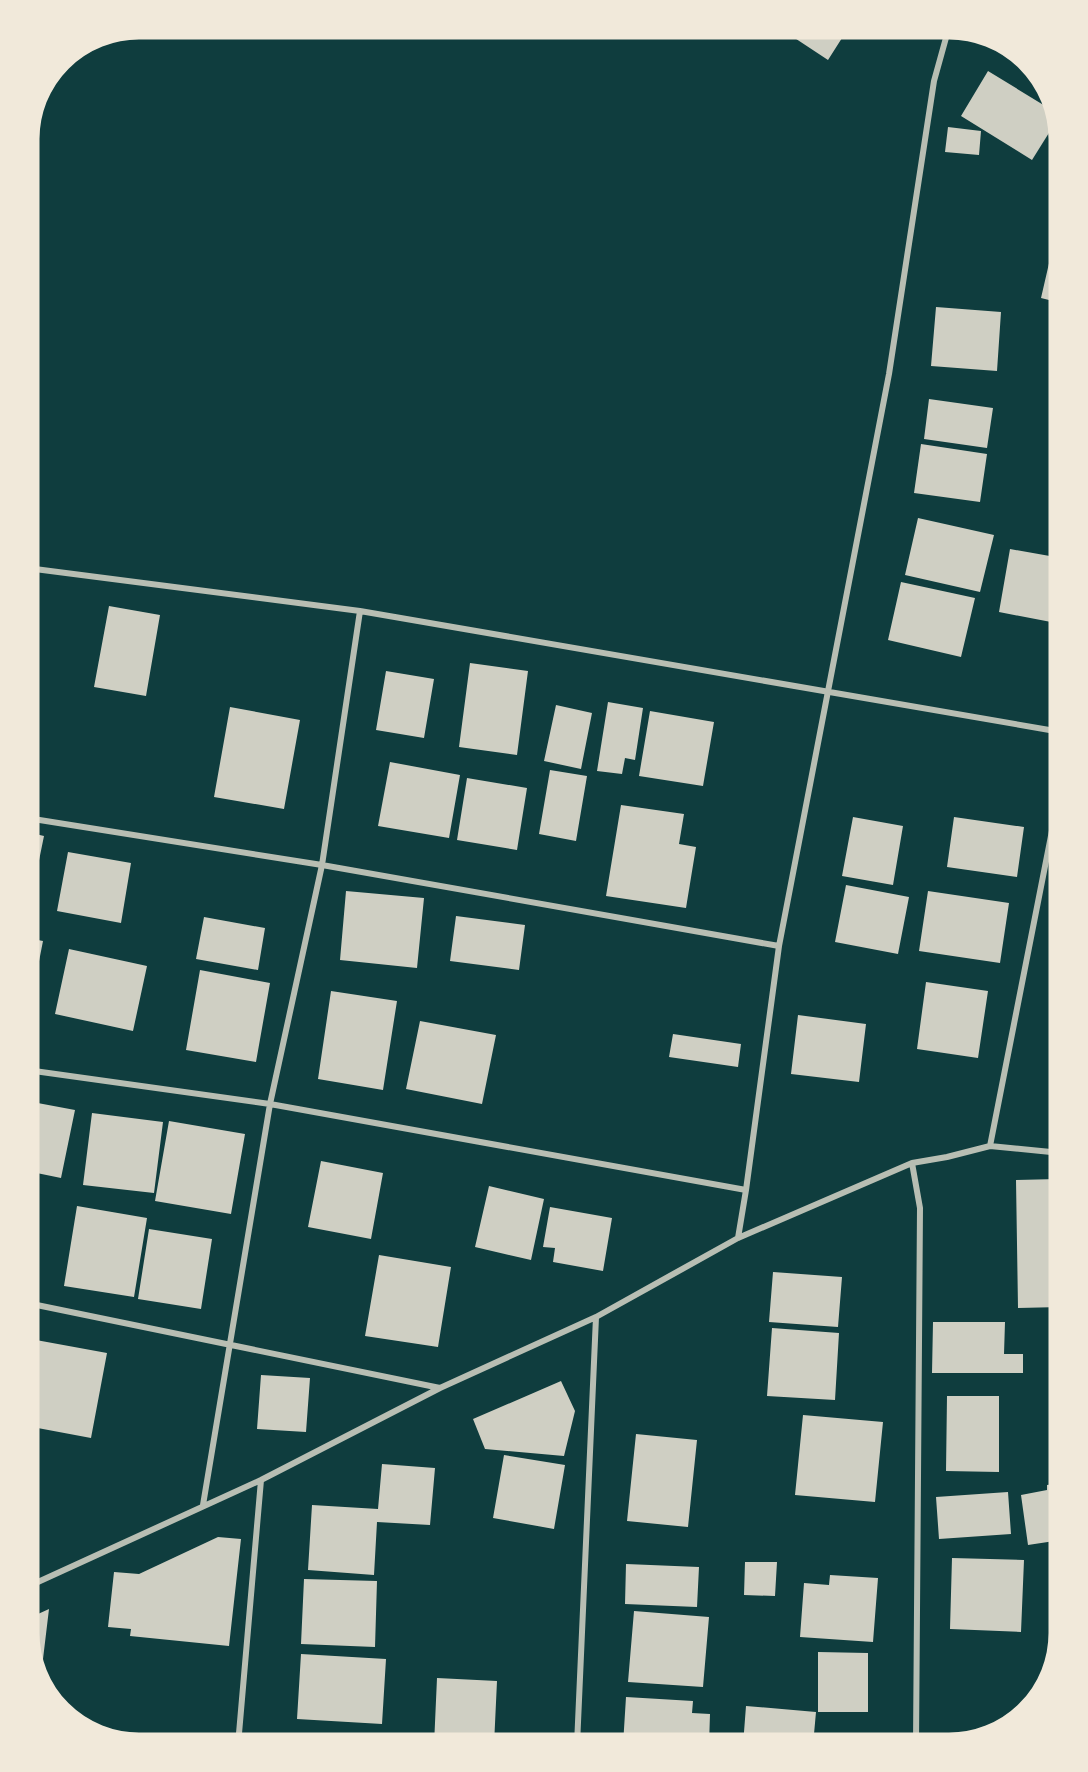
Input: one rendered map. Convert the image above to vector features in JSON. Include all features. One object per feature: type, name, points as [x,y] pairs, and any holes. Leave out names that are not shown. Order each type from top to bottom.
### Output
[{"type":"street","points":[[738,1238],[779,946],[890,374],[934,81],[946,38]]},
{"type":"street","points":[[38,569],[360,611],[1050,730]]},
{"type":"street","points":[[203,1505],[270,1104],[322,865],[360,611]]},
{"type":"street","points":[[38,820],[322,865],[779,946]]},
{"type":"street","points":[[990,1146],[1050,841]]},
{"type":"street","points":[[38,1072],[270,1104],[746,1190]]},
{"type":"street","points":[[38,1582],[261,1480],[440,1389],[596,1317],[738,1238],[912,1163],[990,1146],[1050,1152]]},
{"type":"street","points":[[912,1163],[920,1208],[916,1734]]},
{"type":"street","points":[[38,1305],[440,1389]]},
{"type":"street","points":[[577,1734],[596,1317]]},
{"type":"street","points":[[239,1734],[261,1480]]},
{"type":"building","points":[[795,38],[842,38],[828,60]]},
{"type":"building","points":[[988,71],[1044,105],[1050,131],[1032,160],[961,116]]},
{"type":"building","points":[[948,127],[981,131],[979,155],[945,152]]},
{"type":"building","points":[[1050,259],[1050,300],[1041,298]]},
{"type":"building","points":[[936,307],[1001,312],[997,371],[931,366]]},
{"type":"building","points":[[929,399],[993,408],[987,448],[924,439]]},
{"type":"building","points":[[921,444],[987,454],[980,502],[914,493]]},
{"type":"building","points":[[918,518],[994,535],[980,592],[905,575]]},
{"type":"building","points":[[1010,549],[1050,556],[1050,622],[999,612]]},
{"type":"building","points":[[901,582],[975,598],[961,657],[888,640]]},
{"type":"building","points":[[109,606],[160,615],[146,696],[94,687]]},
{"type":"building","points":[[470,663],[528,671],[517,755],[459,747]]},
{"type":"building","points":[[386,671],[434,679],[424,738],[376,730]]},
{"type":"building","points":[[608,702],[643,708],[635,760],[625,758],[622,774],[597,771]]},
{"type":"building","points":[[556,705],[592,713],[581,769],[544,761]]},
{"type":"building","points":[[230,707],[300,720],[284,809],[214,797]]},
{"type":"building","points":[[650,711],[714,722],[703,786],[639,776]]},
{"type":"building","points":[[390,762],[460,775],[449,838],[378,826]]},
{"type":"building","points":[[550,770],[587,776],[576,841],[539,834]]},
{"type":"building","points":[[467,778],[527,788],[517,850],[457,840]]},
{"type":"building","points":[[621,805],[684,814],[679,844],[696,847],[686,908],[606,896]]},
{"type":"building","points":[[853,817],[903,826],[893,885],[842,876]]},
{"type":"building","points":[[954,817],[1024,827],[1017,877],[947,867]]},
{"type":"building","points":[[38,835],[44,836],[38,865]]},
{"type":"building","points":[[68,852],[131,863],[121,923],[57,911]]},
{"type":"building","points":[[846,885],[909,897],[898,954],[835,942]]},
{"type":"building","points":[[346,891],[424,898],[417,968],[340,960]]},
{"type":"building","points":[[928,891],[1009,903],[1000,963],[919,951]]},
{"type":"building","points":[[456,916],[525,925],[519,970],[450,961]]},
{"type":"building","points":[[204,917],[265,928],[258,970],[196,959]]},
{"type":"building","points":[[38,940],[43,941],[38,966]]},
{"type":"building","points":[[69,949],[147,966],[133,1031],[55,1014]]},
{"type":"building","points":[[200,970],[270,983],[256,1062],[186,1050]]},
{"type":"building","points":[[926,982],[988,991],[978,1058],[917,1049]]},
{"type":"building","points":[[331,991],[397,1001],[383,1090],[318,1079]]},
{"type":"building","points":[[798,1015],[866,1024],[859,1082],[791,1074]]},
{"type":"building","points":[[420,1021],[496,1035],[482,1104],[406,1089]]},
{"type":"building","points":[[673,1034],[741,1044],[738,1067],[669,1057]]},
{"type":"building","points":[[38,1103],[75,1110],[61,1178],[38,1173]]},
{"type":"building","points":[[92,1113],[163,1122],[154,1193],[83,1185]]},
{"type":"building","points":[[169,1121],[245,1134],[231,1214],[155,1201]]},
{"type":"building","points":[[321,1161],[383,1173],[371,1239],[308,1227]]},
{"type":"building","points":[[1050,1179],[1050,1307],[1018,1308],[1016,1180]]},
{"type":"building","points":[[489,1186],[544,1199],[531,1260],[475,1247]]},
{"type":"building","points":[[77,1206],[147,1218],[134,1297],[64,1286]]},
{"type":"building","points":[[550,1207],[612,1218],[603,1271],[553,1262],[555,1248],[543,1247]]},
{"type":"building","points":[[149,1229],[212,1239],[201,1309],[138,1299]]},
{"type":"building","points":[[379,1255],[451,1267],[438,1347],[365,1336]]},
{"type":"building","points":[[773,1272],[842,1277],[838,1327],[769,1322]]},
{"type":"building","points":[[933,1322],[1005,1322],[1004,1354],[1023,1354],[1023,1373],[932,1373]]},
{"type":"building","points":[[772,1328],[839,1333],[835,1400],[767,1396]]},
{"type":"building","points":[[38,1340],[107,1353],[91,1438],[38,1428]]},
{"type":"building","points":[[261,1375],[310,1378],[306,1432],[257,1429]]},
{"type":"building","points":[[561,1381],[575,1411],[564,1456],[485,1449],[473,1419]]},
{"type":"building","points":[[947,1396],[999,1396],[999,1472],[946,1471]]},
{"type":"building","points":[[803,1415],[883,1422],[875,1502],[795,1495]]},
{"type":"building","points":[[636,1434],[697,1440],[688,1527],[627,1521]]},
{"type":"building","points":[[504,1455],[565,1465],[554,1529],[493,1518]]},
{"type":"building","points":[[382,1464],[435,1468],[430,1525],[377,1522],[374,1575],[308,1570],[312,1505],[378,1509]]},
{"type":"building","points":[[1047,1485],[1050,1485],[1050,1542],[1028,1545],[1021,1495],[1047,1490]]},
{"type":"building","points":[[1008,1492],[1011,1534],[939,1539],[936,1497]]},
{"type":"building","points":[[218,1537],[241,1539],[229,1646],[130,1636],[131,1629],[108,1627],[114,1572],[139,1574]]},
{"type":"building","points":[[952,1558],[1024,1560],[1021,1632],[950,1629]]},
{"type":"building","points":[[745,1562],[777,1562],[775,1596],[744,1595]]},
{"type":"building","points":[[626,1564],[699,1567],[697,1607],[625,1604]]},
{"type":"building","points":[[830,1575],[878,1578],[873,1642],[800,1637],[804,1583],[829,1585]]},
{"type":"building","points":[[304,1579],[377,1581],[375,1647],[301,1644]]},
{"type":"building","points":[[49,1609],[42,1664],[39,1653],[38,1614]]},
{"type":"building","points":[[634,1611],[709,1617],[703,1687],[628,1682]]},
{"type":"building","points":[[818,1652],[868,1653],[868,1712],[818,1712]]},
{"type":"building","points":[[301,1654],[386,1659],[382,1724],[297,1719]]},
{"type":"building","points":[[437,1678],[497,1681],[495,1734],[434,1734]]},
{"type":"building","points":[[626,1697],[693,1701],[692,1713],[710,1714],[709,1734],[624,1734]]},
{"type":"building","points":[[746,1706],[816,1712],[814,1734],[744,1734]]}]
